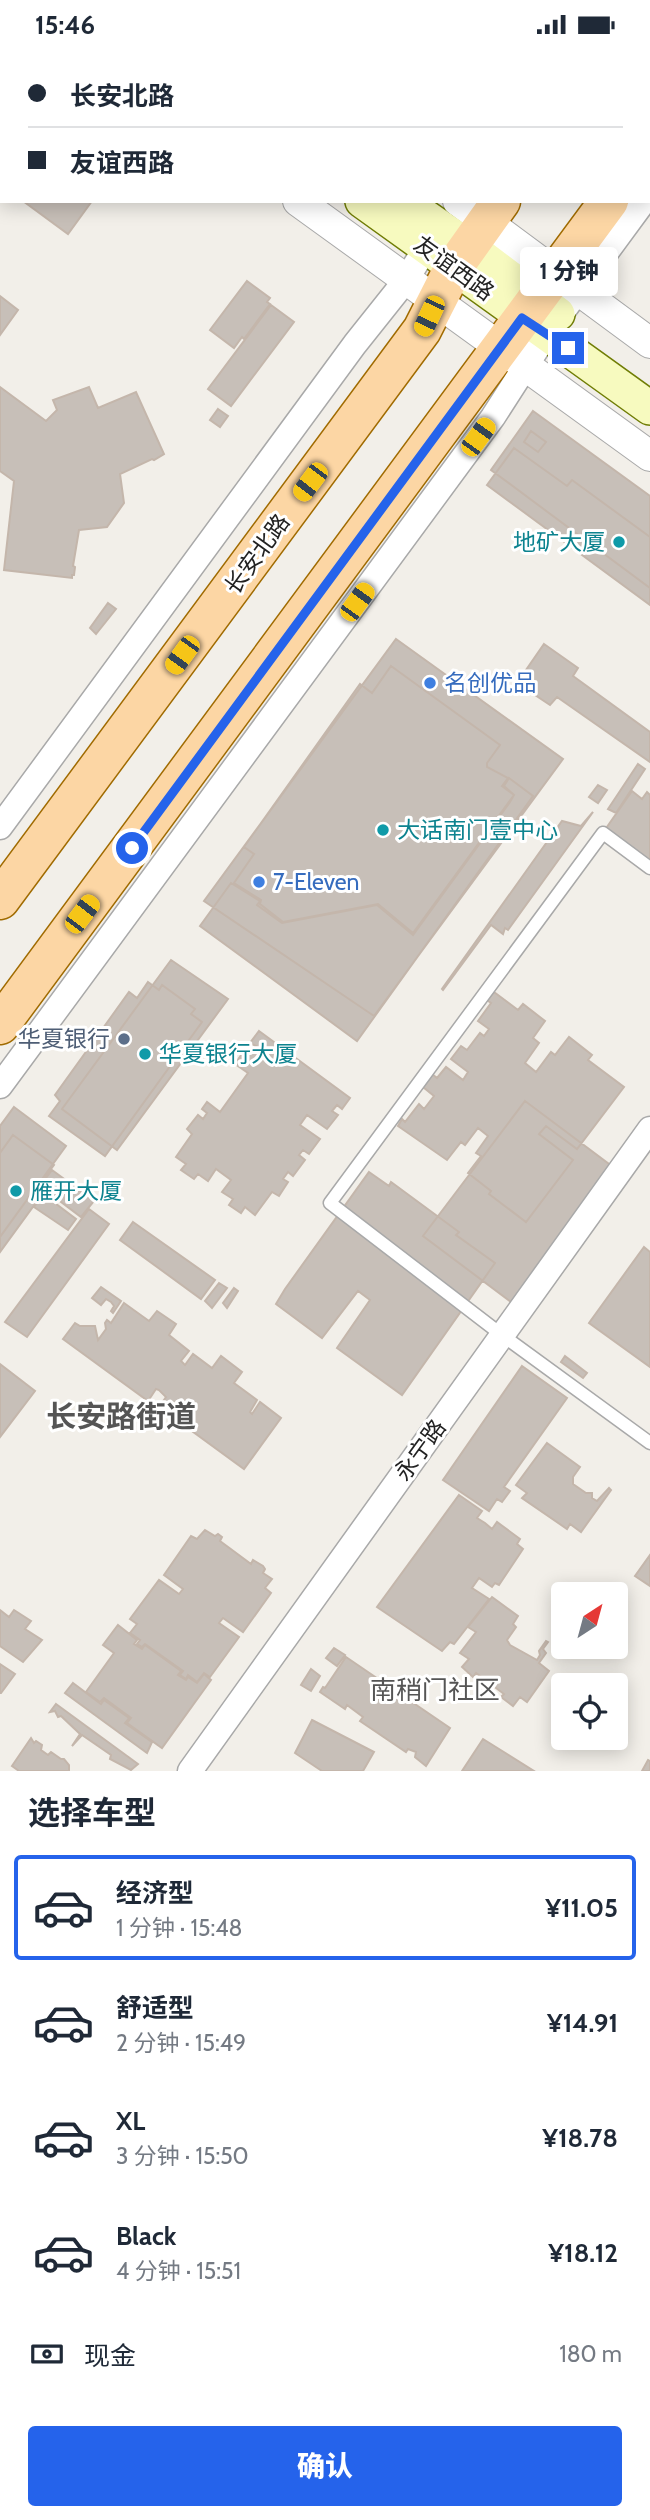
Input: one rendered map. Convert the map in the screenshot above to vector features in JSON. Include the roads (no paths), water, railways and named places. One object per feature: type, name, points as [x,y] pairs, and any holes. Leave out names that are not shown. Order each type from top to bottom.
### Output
[{"type":"main road","name":"友谊西路","points":[[370,203],[461,227]]},
{"type":"main road","name":"友谊西路","points":[[407,203],[461,227],[541,318],[650,408]]},
{"type":"main road","points":[[0,1025],[541,318],[608,203]]},
{"type":"main road","name":"长安北路","points":[[0,900],[422,330],[421,290],[461,227]]},
{"type":"main road","name":"友谊西路","points":[[541,318],[650,382]]},
{"type":"street","points":[[301,203],[421,290],[650,343]]},
{"type":"street","points":[[0,1086],[485,428],[541,318],[642,203]]},
{"type":"street","points":[[0,827],[355,344],[421,290]]},
{"type":"street","points":[[541,318],[650,456]]},
{"type":"street","name":"永宁路","points":[[190,1771],[650,1129]]},
{"type":"lane","points":[[650,867],[603,832],[330,1203],[502,1335],[650,1443]]},
{"type":"place","name":"地矿大厦","points":[[619,542]]},
{"type":"place","name":"名创优品","points":[[430,683]]},
{"type":"place","name":"大话南门壹中心","points":[[383,830]]},
{"type":"place","name":"7-Eleven","points":[[259,882]]},
{"type":"place","name":"华夏银行","points":[[124,1039]]},
{"type":"place","name":"华夏银行大厦","points":[[145,1054]]},
{"type":"place","name":"雁开大厦","points":[[16,1191]]},
{"type":"district","name":"长安路街道","points":[[121,1416]]},
{"type":"district","name":"南稍门社区","points":[[435,1690]]}]
